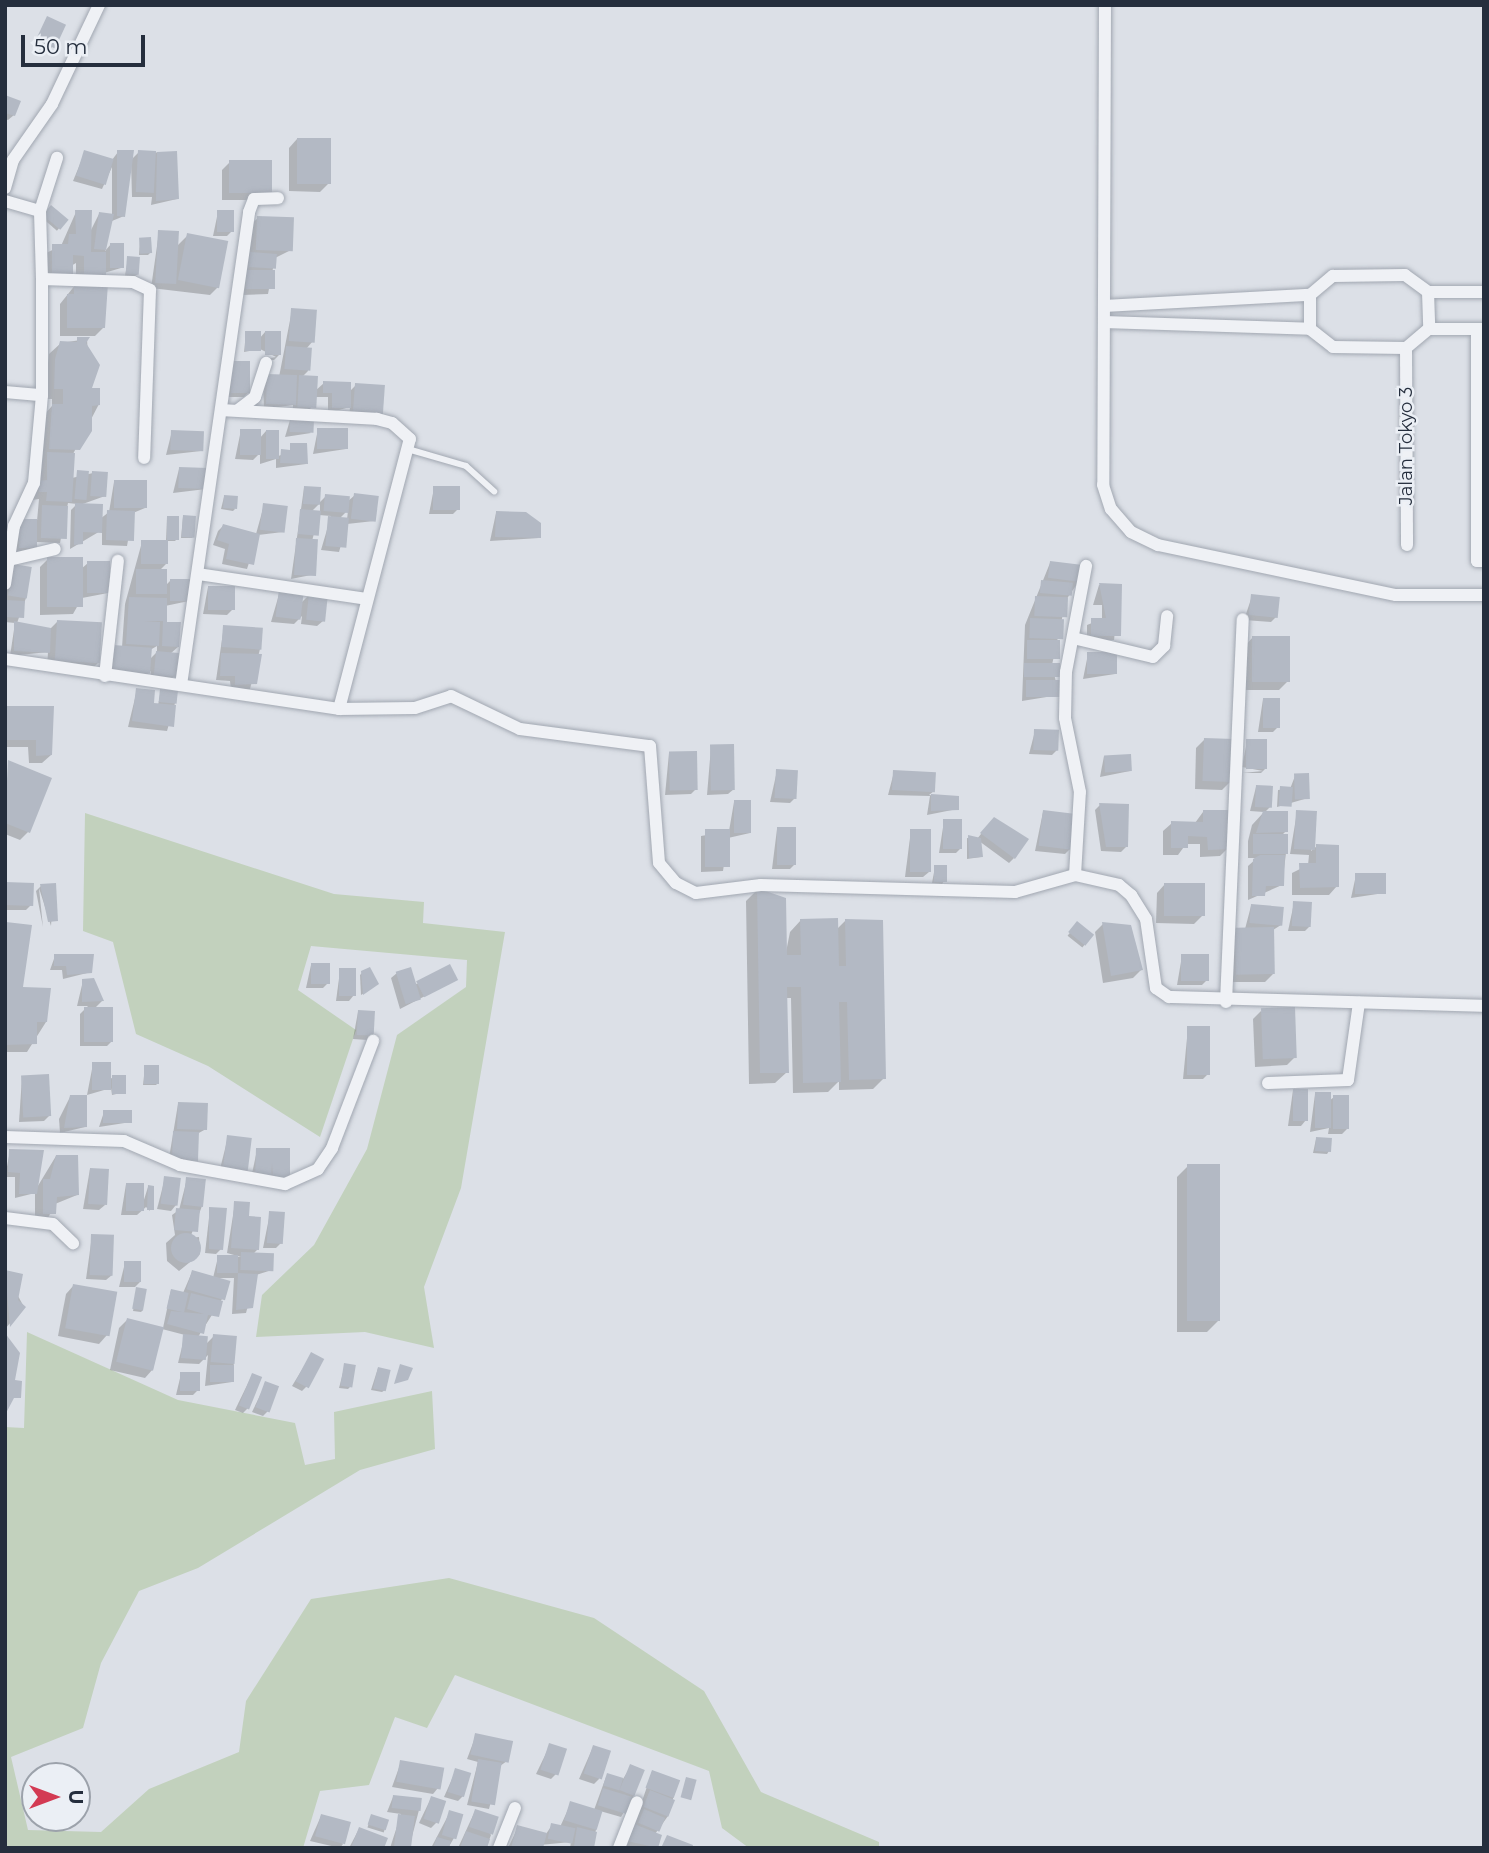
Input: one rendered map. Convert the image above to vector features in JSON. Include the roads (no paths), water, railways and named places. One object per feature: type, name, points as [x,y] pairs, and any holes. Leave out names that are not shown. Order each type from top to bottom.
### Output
[{"type":"street","points":[[5,188],[13,160],[52,104],[99,5]]},
{"type":"street","points":[[1105,5],[1103,485],[1111,509],[1131,532],[1158,545],[1354,588],[1484,596]]},
{"type":"street","points":[[5,584],[16,519],[34,483],[42,279],[38,211],[57,158]]},
{"type":"street","points":[[181,685],[251,201],[278,198]]},
{"type":"street","points":[[11,202],[38,211]]},
{"type":"street","points":[[1104,306],[1199,306],[1214,296],[1310,295],[1333,276],[1405,275],[1428,292],[1484,292]]},
{"type":"street","points":[[42,279],[133,282],[150,290],[144,458]]},
{"type":"street","points":[[1428,292],[1429,329]]},
{"type":"street","points":[[1310,295],[1310,329]]},
{"type":"street","points":[[1199,306],[1200,321]]},
{"type":"street","points":[[1104,322],[1200,321],[1213,329],[1310,329],[1333,347],[1406,348],[1429,329],[1480,329],[1480,561]]},
{"type":"street","name":"Jalan Tokyo 3","points":[[1406,348],[1407,545]]},
{"type":"street","points":[[237,411],[255,397],[266,363]]},
{"type":"street","points":[[5,392],[38,394]]},
{"type":"street","points":[[222,410],[392,422],[405,430],[411,450],[367,598],[338,709]]},
{"type":"street","points":[[9,560],[34,559],[40,550],[55,550]]},
{"type":"street","points":[[105,676],[118,561]]},
{"type":"street","points":[[1075,875],[1080,792],[1065,718],[1073,638],[1086,566]]},
{"type":"street","points":[[198,574],[367,598]]},
{"type":"street","points":[[1073,638],[1153,657],[1164,646],[1167,616]]},
{"type":"street","points":[[1226,1002],[1243,619]]},
{"type":"street","points":[[5,659],[338,709],[415,708],[451,696],[520,729],[650,746],[659,863],[676,883],[696,893],[761,885],[1015,892],[1075,875],[1131,895],[1146,919],[1160,993],[1226,1002],[1484,1006]]},
{"type":"street","points":[[1268,1083],[1348,1080],[1359,1003]]},
{"type":"street","points":[[5,1137],[124,1141],[180,1165],[285,1184],[318,1169],[332,1147],[373,1041]]},
{"type":"street","points":[[5,1218],[53,1224],[73,1243]]},
{"type":"street","points":[[619,1848],[637,1802]]},
{"type":"street","points":[[499,1848],[515,1808]]},
{"type":"lane","points":[[411,450],[466,466],[494,491]]}]
